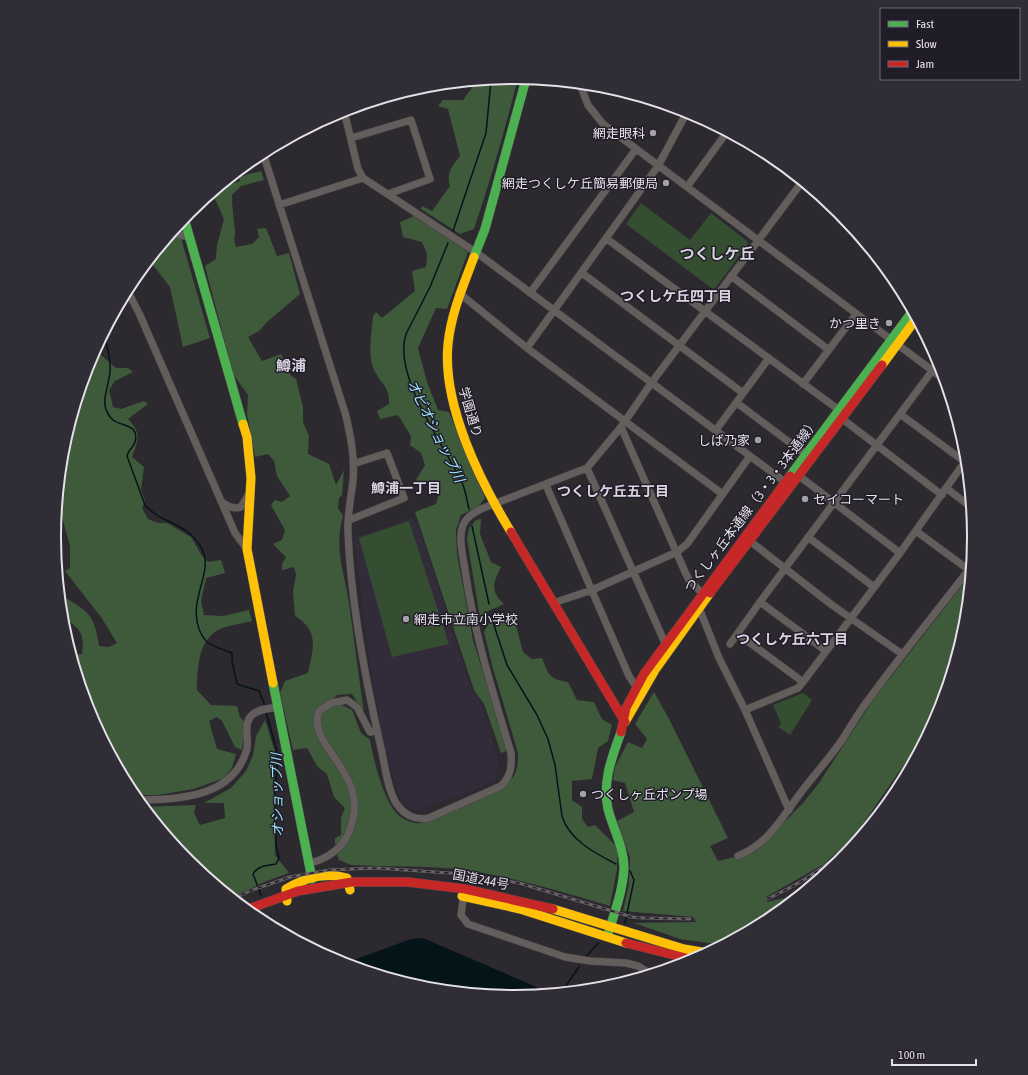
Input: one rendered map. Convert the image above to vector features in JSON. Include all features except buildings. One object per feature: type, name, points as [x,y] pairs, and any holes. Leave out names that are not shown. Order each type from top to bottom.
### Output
[{"type":"main road","name":"学園通り","points":[[525,84],[495,196],[477,253],[460,293],[450,328],[447,363],[448,380],[464,438],[494,504],[625,722]]},
{"type":"main road","points":[[186,225],[247,437],[250,457],[247,549],[251,576],[310,862],[312,879]]},
{"type":"main road","name":"つくしヶ丘本通線（3・3・3本通線）","points":[[894,342],[909,317]]},
{"type":"main road","name":"つくしヶ丘本通線（3・3・3本通線）","points":[[795,473],[894,342],[912,322]]},
{"type":"main road","name":"つくしヶ丘本通線（3・3・3本通線）","points":[[625,722],[626,708],[637,688],[667,645],[788,484],[806,454],[840,414]]},
{"type":"main road","name":"つくしヶ丘本通線（3・3・3本通線）","points":[[608,936],[616,912],[624,870],[621,849],[608,811],[606,783],[608,768],[625,722],[655,670],[667,645]]},
{"type":"main road","points":[[286,898],[286,889],[292,885],[312,879],[341,876],[347,878],[350,886]]},
{"type":"main road","name":"国道244号","points":[[253,908],[286,898],[314,894],[350,886],[432,892],[464,892],[504,896],[684,949],[698,951]]},
{"type":"main road","name":"国道244号","points":[[464,892],[495,903],[659,952],[683,957]]},
{"type":"main road","name":"国道244号","points":[[259,912],[286,898]]},
{"type":"street","points":[[582,90],[593,114],[603,124],[937,374]]},
{"type":"street","points":[[346,117],[358,169],[363,178],[477,253],[788,484]]},
{"type":"street","points":[[527,348],[607,239],[658,166],[684,118]]},
{"type":"street","points":[[351,138],[411,120],[430,179],[388,194]]},
{"type":"street","points":[[687,187],[724,136]]},
{"type":"street","points":[[530,293],[636,149]]},
{"type":"street","points":[[264,160],[346,416],[352,441],[353,464],[349,520],[350,562],[356,611],[377,731],[392,793],[400,809],[405,814],[421,820],[430,818],[491,790],[507,780],[512,766],[511,753],[483,660],[470,604],[461,538],[463,525],[469,516],[494,504],[587,468],[623,424],[652,382],[799,186]]},
{"type":"street","points":[[279,205],[363,178]]},
{"type":"street","points":[[177,234],[189,237]]},
{"type":"street","points":[[607,239],[706,310],[769,358],[840,414],[876,446],[942,495]]},
{"type":"street","points":[[582,273],[743,393]]},
{"type":"street","points":[[731,276],[829,350]]},
{"type":"street","points":[[460,293],[623,424],[721,493]]},
{"type":"street","points":[[131,297],[235,533],[247,549]]},
{"type":"street","points":[[803,384],[856,314]]},
{"type":"street","points":[[716,430],[769,358]]},
{"type":"street","points":[[730,644],[932,371]]},
{"type":"street","points":[[737,403],[806,454]]},
{"type":"street","points":[[900,414],[959,456]]},
{"type":"street","points":[[623,424],[689,580],[704,595]]},
{"type":"street","points":[[349,520],[404,498],[387,453],[353,464]]},
{"type":"street","points":[[554,603],[592,590],[677,552],[687,544],[721,493],[750,456]]},
{"type":"street","points":[[745,710],[798,688],[900,554],[961,467]]},
{"type":"street","points":[[587,468],[667,645]]},
{"type":"street","points":[[795,473],[900,554]]},
{"type":"street","points":[[546,485],[629,676],[637,688]]},
{"type":"street","points":[[946,488],[965,503]]},
{"type":"street","points":[[222,502],[229,507],[241,507],[250,492]]},
{"type":"street","points":[[916,531],[966,566]]},
{"type":"street","points":[[808,537],[874,587]]},
{"type":"street","points":[[747,539],[850,618],[902,654]]},
{"type":"street","points":[[738,856],[748,852],[763,842],[777,827],[842,740],[867,701],[902,654],[965,575]]},
{"type":"street","points":[[760,602],[826,651]]},
{"type":"street","points":[[696,606],[719,658],[745,710],[789,810]]},
{"type":"street","points":[[738,634],[803,682]]},
{"type":"street","points":[[310,862],[316,861],[339,848],[347,837],[354,813],[354,799],[347,777],[318,732],[316,721],[319,711],[331,703],[347,700],[357,706],[370,732],[377,731]]},
{"type":"street","points":[[145,800],[178,799],[194,796],[212,790],[224,782],[234,775],[240,766],[247,747],[247,725],[250,717],[257,712],[279,707]]},
{"type":"street","points":[[464,892],[461,915],[468,924],[565,957],[590,961],[626,963],[638,966],[645,971]]},
{"type":"shaded area","name":"網走市立南小学校","points":[[410,518],[418,525],[472,690],[482,703],[498,758],[496,779],[482,787],[423,809],[411,809],[403,803],[397,790],[382,735],[371,672],[354,538]]},
{"type":"shaded area","points":[[423,938],[541,990],[484,990],[455,987],[397,975],[353,960],[411,939]]},
{"type":"green space","points":[[516,84],[498,154],[474,229],[460,234],[421,209],[422,206],[432,211],[450,186],[449,173],[452,166],[460,156],[448,109],[438,106],[443,100],[463,100],[473,86]]},
{"type":"green space","points":[[261,171],[264,180],[241,186],[232,195],[235,231],[234,241],[236,247],[252,244],[259,237],[257,229],[266,228],[277,256],[289,253],[300,294],[267,322],[259,331],[248,337],[262,361],[281,354],[291,376],[296,379],[303,407],[303,422],[309,436],[308,454],[329,464],[336,485],[344,470],[342,495],[339,498],[338,508],[343,516],[339,538],[364,713],[352,694],[337,695],[332,700],[352,710],[361,733],[370,740],[374,760],[386,797],[399,815],[408,821],[420,823],[430,820],[485,796],[498,789],[513,777],[518,762],[518,753],[492,665],[484,632],[489,623],[501,615],[513,614],[523,652],[532,659],[542,658],[548,672],[553,678],[568,682],[577,700],[594,702],[602,719],[612,725],[608,741],[598,748],[592,779],[572,781],[572,800],[582,807],[582,819],[588,827],[595,825],[618,848],[617,869],[610,906],[538,885],[483,873],[436,867],[351,865],[339,860],[337,855],[342,849],[335,844],[335,838],[341,835],[341,818],[345,808],[334,797],[327,774],[317,766],[307,748],[293,750],[280,693],[285,681],[308,673],[313,648],[313,641],[308,628],[295,616],[293,591],[296,575],[294,567],[282,570],[282,564],[286,557],[273,544],[282,540],[285,530],[271,505],[275,500],[282,502],[290,496],[277,476],[274,461],[268,454],[255,457],[247,414],[248,395],[233,374],[205,266],[216,259],[217,245],[224,219],[215,199],[216,196],[229,185],[240,181],[240,177]]},
{"type":"green space","points":[[641,203],[690,240],[711,213],[747,241],[748,244],[714,290],[626,224]]},
{"type":"green space","points":[[414,216],[468,252],[447,309],[436,308],[418,348],[427,382],[438,410],[449,412],[485,498],[479,506],[461,515],[456,530],[457,554],[473,640],[503,736],[506,751],[501,753],[484,704],[474,690],[415,512],[436,504],[439,494],[432,483],[421,485],[416,480],[425,465],[421,453],[410,445],[411,436],[398,415],[380,419],[377,411],[389,404],[389,398],[387,389],[374,370],[372,364],[370,343],[373,316],[376,312],[382,318],[415,291],[412,271],[426,267],[427,254],[422,242],[403,237],[400,222]]},
{"type":"green space","points":[[175,236],[181,238],[210,338],[183,347],[170,287],[153,265]]},
{"type":"green space","points":[[100,354],[116,368],[128,368],[133,372],[115,381],[109,390],[113,407],[121,409],[144,401],[148,404],[128,419],[135,428],[138,437],[132,457],[144,467],[141,490],[145,501],[142,508],[148,519],[158,523],[167,523],[191,537],[202,556],[208,562],[221,560],[225,573],[206,578],[201,601],[204,615],[223,616],[249,610],[252,621],[222,628],[211,635],[206,641],[198,665],[197,690],[211,705],[237,706],[240,717],[245,723],[242,750],[235,747],[222,721],[217,717],[209,721],[217,749],[236,754],[232,768],[224,778],[194,789],[158,795],[142,795],[137,789],[108,738],[95,711],[76,655],[82,654],[83,640],[80,631],[69,621],[65,597],[83,609],[92,619],[99,646],[109,647],[117,643],[101,617],[65,571],[70,568],[70,546],[62,516],[65,478],[76,420]]},
{"type":"green space","points":[[481,519],[480,534],[491,562],[501,567],[494,587],[496,595],[504,604],[486,612],[480,618],[467,539],[469,528],[476,520]]},
{"type":"green space","points":[[409,521],[449,644],[392,657],[359,538]]},
{"type":"green space","points":[[964,582],[952,655],[933,711],[911,754],[854,837],[824,864],[766,897],[767,902],[790,897],[766,914],[716,943],[680,939],[634,923],[696,922],[693,917],[623,911],[629,884],[630,858],[617,821],[634,812],[625,783],[613,780],[615,767],[628,742],[642,748],[647,739],[635,724],[654,692],[728,838],[710,846],[718,861],[755,852],[803,803],[819,783],[873,700]]},
{"type":"green space","points":[[803,693],[812,700],[790,735],[778,727],[781,723],[773,705]]},
{"type":"green space","points":[[265,720],[275,752],[273,767],[275,855],[289,873],[264,882],[236,895],[194,858],[173,836],[150,807],[196,805],[194,813],[200,825],[225,818],[224,803],[204,803],[231,788],[246,771],[253,755],[256,736]]},
{"type":"waterway","name":"オビオショップ川","points":[[453,231],[486,133],[491,85]]},
{"type":"waterway","name":"オビオショップ川","points":[[448,243],[430,287],[406,334],[404,351],[407,370],[413,391],[463,485],[469,509]]},
{"type":"waterway","name":"オショップ川","points":[[106,342],[110,362],[110,371],[105,397],[106,409],[113,420],[133,429],[135,432],[136,436],[134,444],[127,456],[145,505],[151,511],[189,533],[202,549],[205,558],[205,567],[198,596],[196,618],[200,631],[207,642],[232,653],[232,661],[237,684],[259,691],[265,706]]},
{"type":"waterway","name":"オビオショップ川","points":[[472,526],[489,604]]},
{"type":"waterway","name":"オビオショップ川","points":[[492,619],[507,665],[537,715],[548,739],[555,765],[562,816],[565,825],[584,845],[616,864]]},
{"type":"waterway","name":"オショップ川","points":[[261,895],[253,874],[260,867],[276,864],[279,858],[276,845],[275,792],[278,755],[266,712]]},
{"type":"waterway","name":"オビオショップ川","points":[[625,923],[634,880],[630,871]]},
{"type":"waterway","name":"オビオショップ川","points":[[585,958],[598,943]]},
{"type":"waterway","name":"オビオショップ川","points":[[565,988],[579,967]]},
{"type":"railway","points":[[767,899],[786,890],[820,870],[829,863]]},
{"type":"railway","points":[[238,897],[252,890],[290,877],[329,870],[376,868],[464,874],[519,883],[632,917],[690,919]]},
{"type":"traffic: fast","points":[[474,257],[485,229],[525,84]]},
{"type":"traffic: fast","points":[[186,225],[243,424]]},
{"type":"traffic: fast","points":[[790,476],[909,316]]},
{"type":"traffic: fast","points":[[273,683],[312,879]]},
{"type":"traffic: fast","points":[[609,931],[620,892],[624,860],[608,809],[606,789],[609,770],[621,732]]},
{"type":"traffic: slow","points":[[474,257],[458,300],[448,344],[448,368],[451,392],[457,417],[476,466],[487,490],[511,532]]},
{"type":"traffic: slow","points":[[882,365],[913,323]]},
{"type":"traffic: slow","points":[[243,424],[247,437],[251,478],[247,549],[273,683]]},
{"type":"traffic: slow","points":[[625,722],[655,670],[710,593]]},
{"type":"traffic: slow","points":[[287,901],[286,889],[315,877],[339,876],[347,878],[350,890]]},
{"type":"traffic: slow","points":[[462,896],[520,909],[626,943]]},
{"type":"traffic: slow","points":[[553,909],[684,949],[698,951]]},
{"type":"traffic: jam","points":[[710,593],[882,365]]},
{"type":"traffic: jam","points":[[621,732],[626,708],[644,674],[790,476]]},
{"type":"traffic: jam","points":[[511,532],[625,722]]},
{"type":"traffic: jam","points":[[253,908],[298,891],[352,882],[408,882],[465,889],[553,909]]},
{"type":"traffic: jam","points":[[626,943],[683,957]]},
{"type":"place","name":"網走眼科","points":[[653,133]]},
{"type":"place","name":"網走つくしケ丘簡易郵便局","points":[[666,183]]},
{"type":"place","name":"かつ里き","points":[[889,323]]},
{"type":"place","name":"しば乃家","points":[[758,440]]},
{"type":"place","name":"セイコーマート","points":[[805,499]]},
{"type":"place","name":"網走市立南小学校","points":[[406,619]]},
{"type":"place","name":"つくしヶ丘ポンプ場","points":[[583,794]]},
{"type":"district","name":"つくしケ丘","points":[[717,254]]},
{"type":"district","name":"つくしケ丘四丁目","points":[[676,296]]},
{"type":"district","name":"鱒浦","points":[[291,366]]},
{"type":"district","name":"鱒浦一丁目","points":[[406,488]]},
{"type":"district","name":"つくしケ丘五丁目","points":[[613,491]]},
{"type":"district","name":"つくしケ丘六丁目","points":[[792,639]]}]
